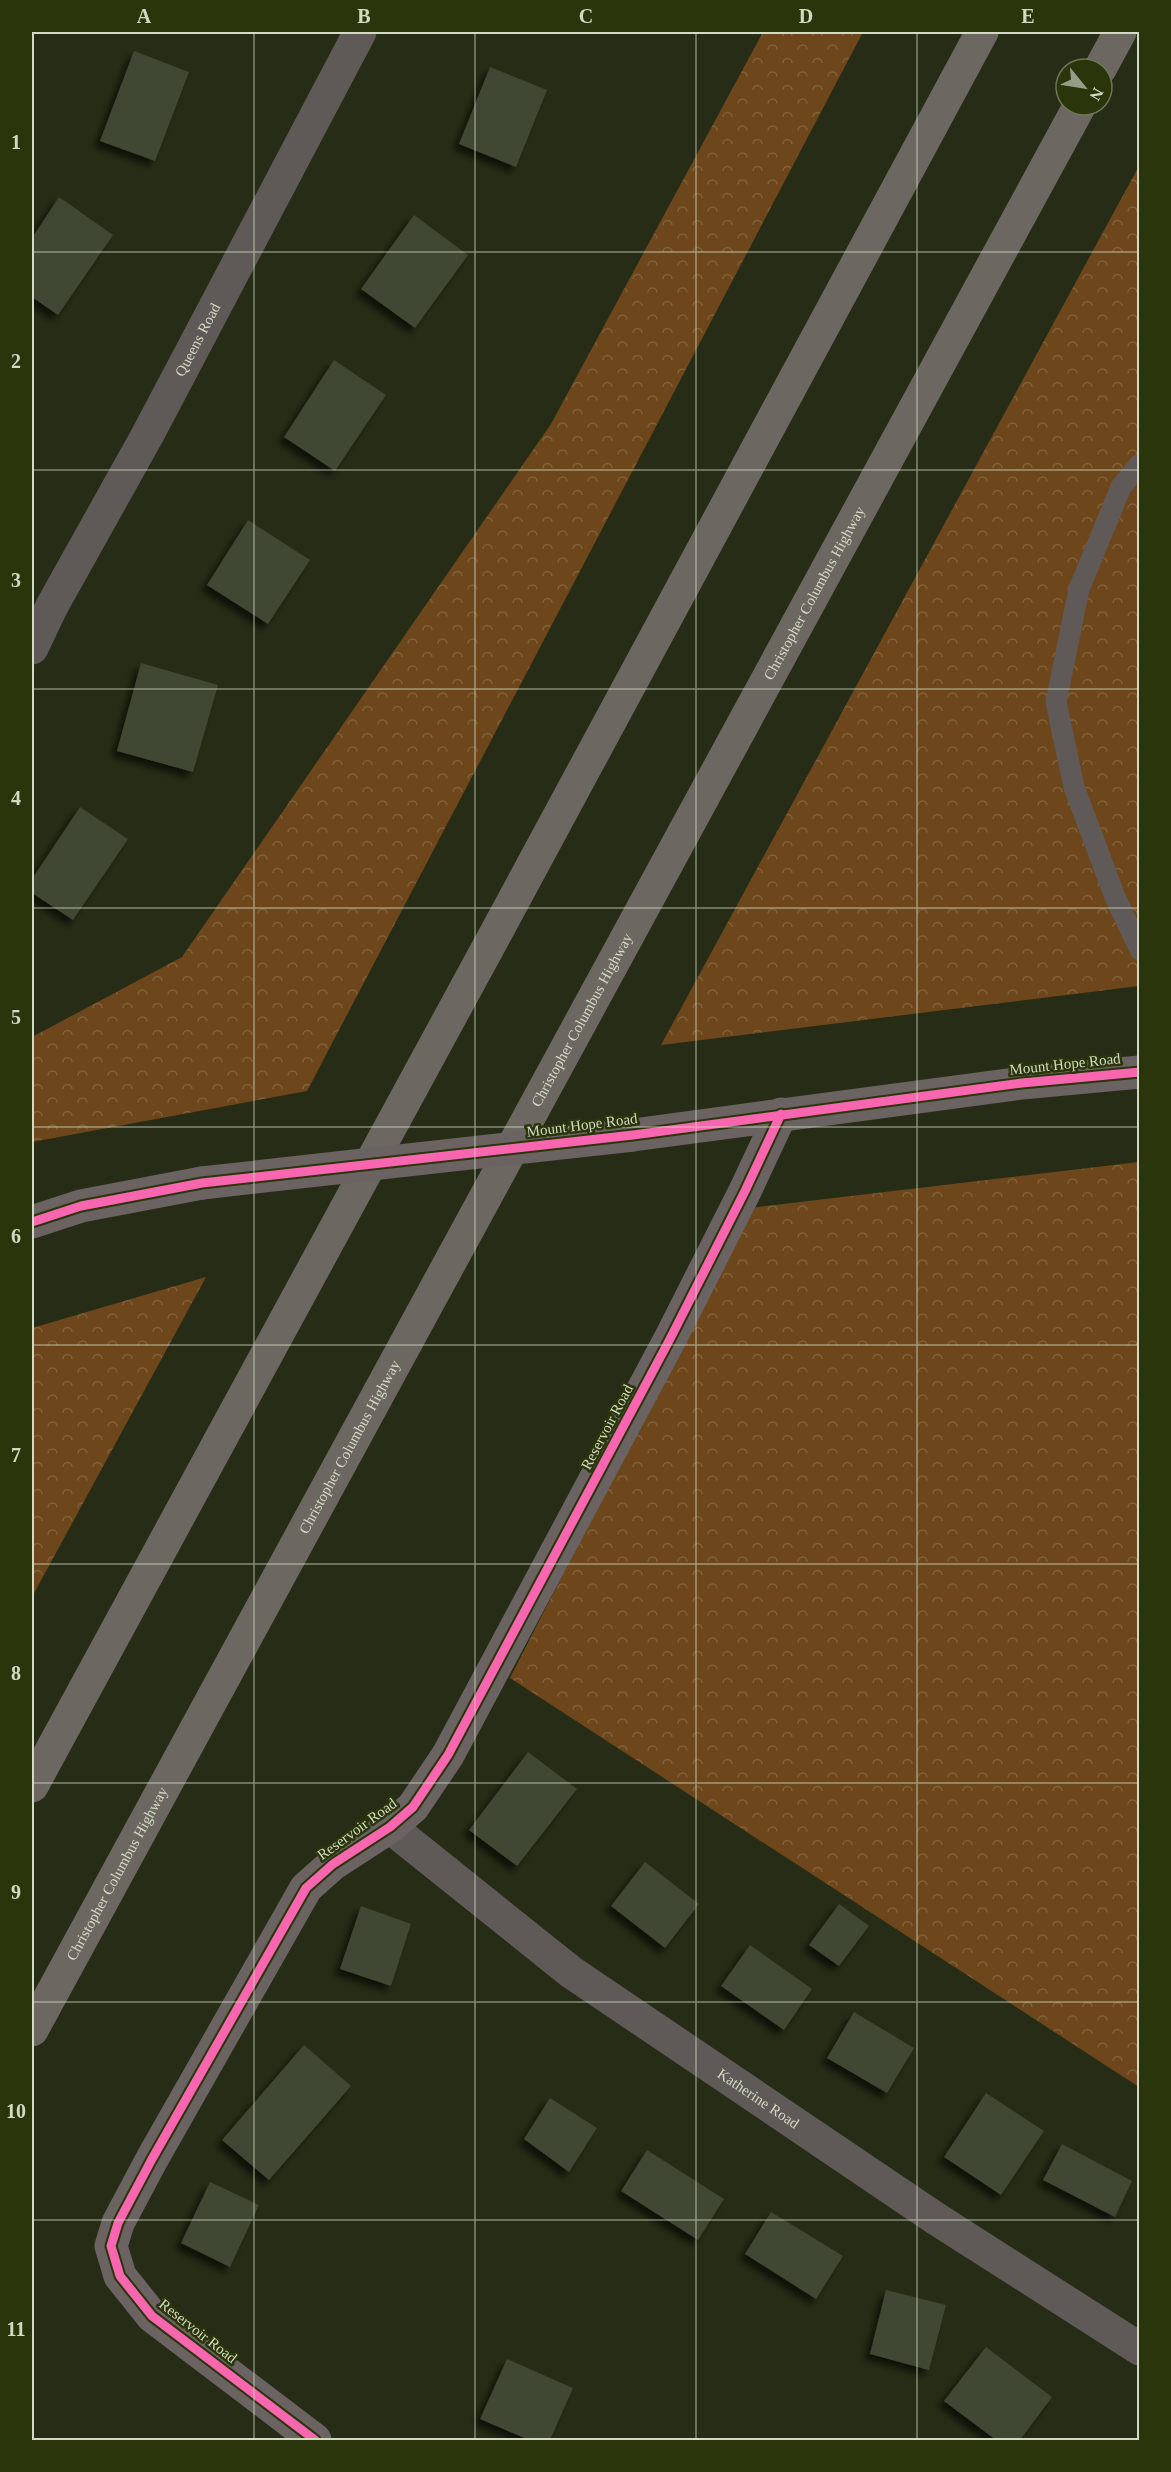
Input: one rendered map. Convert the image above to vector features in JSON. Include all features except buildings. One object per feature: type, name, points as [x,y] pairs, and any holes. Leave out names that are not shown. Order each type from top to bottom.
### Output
[{"type":"highway","points":[[32,1786],[982,32]]},
{"type":"highway","points":[[1106,57],[1120,32]]},
{"type":"highway","name":"Christopher Columbus Highway","points":[[32,2030],[1073,117]]},
{"type":"street","name":"Queens Road","points":[[32,648],[52,606],[148,434],[360,32]]},
{"type":"street","name":"Mount Hope Road","points":[[32,1222],[81,1206],[202,1183],[633,1135],[1022,1083],[1140,1072]]},
{"type":"street","name":"Reservoir Road","points":[[315,2440],[152,2316],[120,2276],[111,2246],[118,2223],[306,1888],[333,1864],[390,1827],[413,1807],[448,1755],[670,1339],[781,1114]]},
{"type":"street","name":"Katherine Road","points":[[390,1827],[571,1972],[935,2218],[1140,2349]]},
{"type":"lane","points":[[1140,464],[1121,487],[1079,589],[1056,702],[1074,787],[1115,897],[1140,950]]},
{"type":"green space","points":[[763,32],[863,32],[307,1091],[32,1142],[32,1037],[182,957],[551,424]]},
{"type":"green space","points":[[1139,166],[1139,986],[661,1045]]},
{"type":"green space","points":[[1139,1162],[1139,2087],[510,1678],[750,1208]]},
{"type":"green space","points":[[206,1277],[32,1597],[32,1328]]},
{"type":"cycle path","points":[[32,1222],[81,1206],[202,1183],[633,1135],[1022,1083],[1140,1072]]},
{"type":"cycle path","points":[[315,2440],[152,2316],[120,2276],[111,2246],[118,2223],[306,1888],[333,1864],[390,1827],[413,1807],[448,1755],[670,1339],[781,1114]]}]
